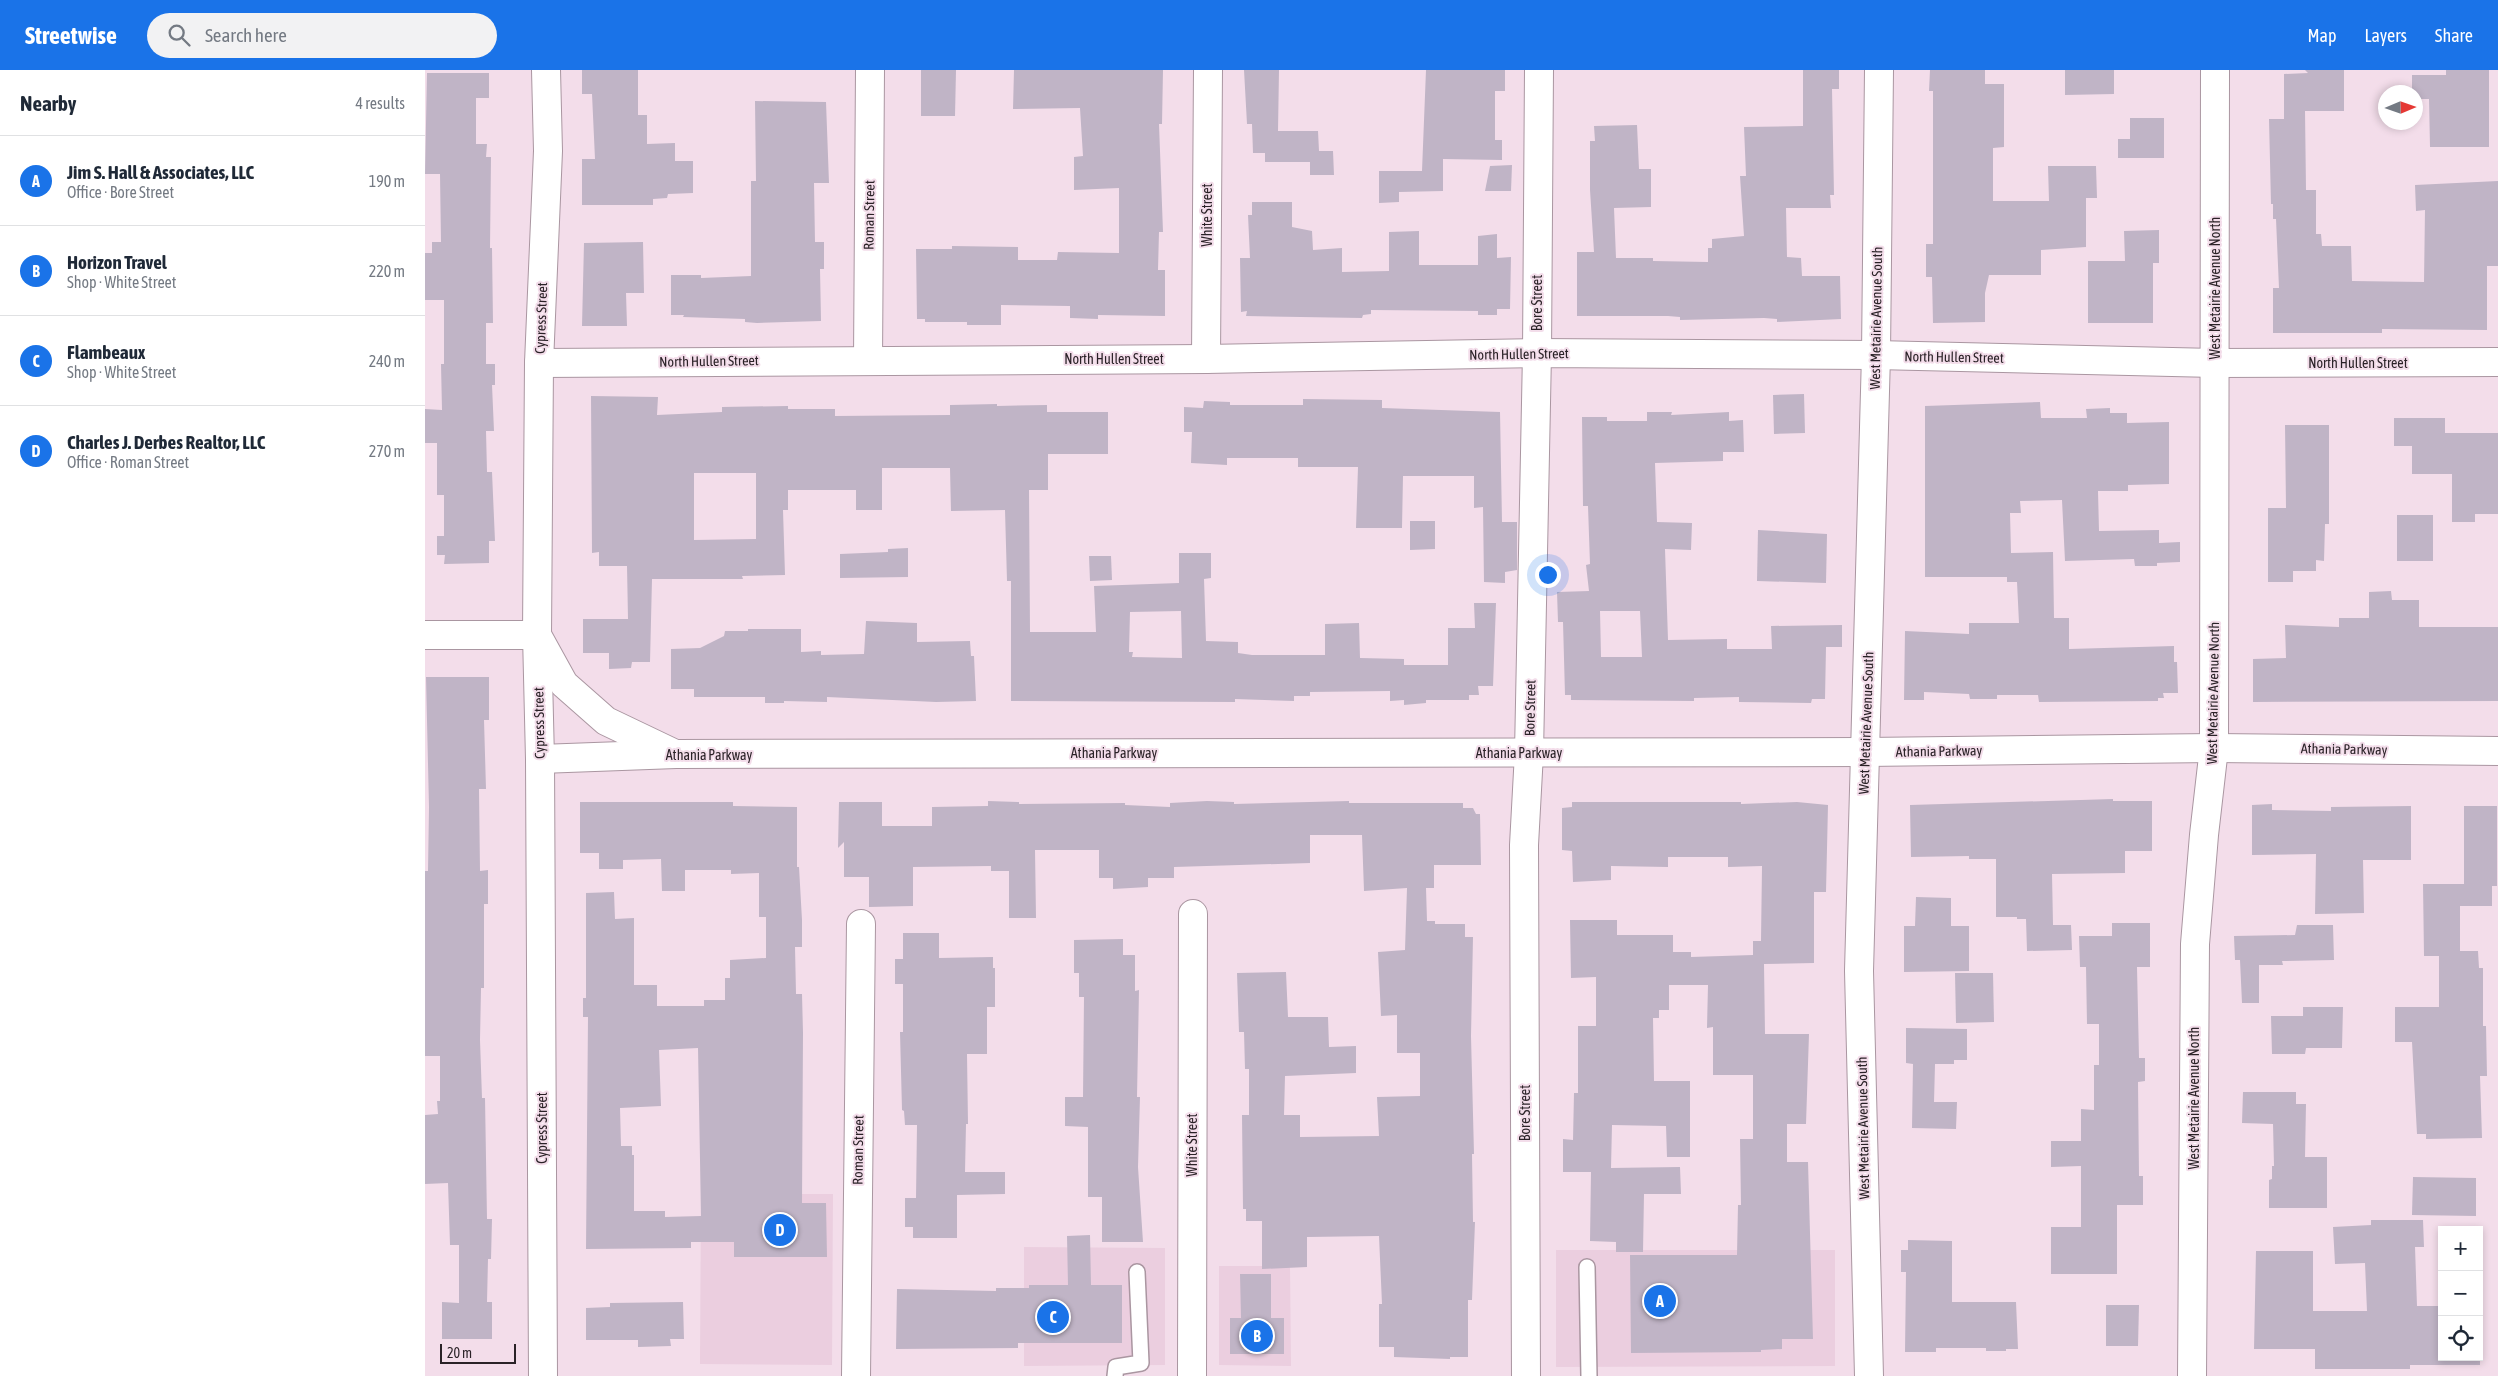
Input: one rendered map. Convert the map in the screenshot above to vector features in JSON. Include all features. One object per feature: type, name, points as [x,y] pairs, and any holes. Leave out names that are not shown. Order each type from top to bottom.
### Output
[{"type":"street","name":"Cypress Street","points":[[543,1376],[540,759],[537,635],[539,363],[548,151],[546,70]]},
{"type":"street","name":"Roman Street","points":[[868,360],[870,70]]},
{"type":"street","name":"White Street","points":[[1206,359],[1208,70]]},
{"type":"street","name":"Bore Street","points":[[1526,1376],[1524,845],[1529,752],[1537,353],[1539,70]]},
{"type":"street","name":"West Metairie Avenue South","points":[[1869,1376],[1859,972],[1876,355],[1879,70]]},
{"type":"street","name":"West Metairie Avenue North","points":[[2192,1376],[2195,944],[2204,835],[2214,748],[2215,70]]},
{"type":"street","name":"North Hullen Street","points":[[539,363],[1206,359],[1537,353],[1876,355],[2215,363],[2498,362]]},
{"type":"street","points":[[425,635],[537,635],[564,684],[606,721],[676,754]]},
{"type":"street","name":"Athania Parkway","points":[[540,759],[676,754],[1865,752],[2214,748],[2498,751]]},
{"type":"street","name":"White Street","points":[[1192,1376],[1193,914]]},
{"type":"street","name":"Roman Street","points":[[856,1376],[861,924]]},
{"type":"lane","points":[[1587,1267],[1589,1376]]},
{"type":"lane","points":[[1115,1376],[1116,1366],[1141,1363],[1137,1272]]},
{"type":"shaded area","points":[[701,1194],[833,1194],[832,1365],[700,1364]]},
{"type":"shaded area","points":[[1024,1247],[1165,1248],[1165,1365],[1024,1366]]},
{"type":"shaded area","points":[[1556,1250],[1835,1250],[1835,1366],[1556,1367]]},
{"type":"shaded area","points":[[1219,1266],[1290,1266],[1291,1366],[1219,1365]]},
{"type":"building","points":[[582,70],[638,70],[638,115],[647,115],[647,144],[675,143],[675,161],[693,161],[693,193],[668,194],[667,198],[653,199],[653,205],[582,205],[582,159],[595,159],[592,94],[582,94]]},
{"type":"building","points":[[921,70],[956,70],[955,116],[921,116]]},
{"type":"building","points":[[1014,70],[1163,70],[1162,124],[1159,124],[1163,232],[1159,232],[1158,270],[1165,270],[1165,316],[1098,315],[1098,319],[1070,318],[1070,306],[1001,305],[1001,325],[967,325],[967,322],[925,322],[925,319],[917,319],[916,249],[952,249],[952,246],[1018,247],[1018,260],[1057,260],[1058,252],[1119,253],[1119,188],[1074,190],[1074,157],[1083,156],[1080,108],[1013,109]]},
{"type":"building","points":[[1244,70],[1279,70],[1278,131],[1318,131],[1319,151],[1333,151],[1334,175],[1310,175],[1310,162],[1265,162],[1265,153],[1253,153],[1252,124],[1247,124]]},
{"type":"building","points":[[1426,70],[1505,70],[1505,91],[1495,91],[1495,140],[1502,140],[1502,160],[1443,159],[1443,191],[1399,192],[1399,202],[1379,203],[1379,171],[1422,171]]},
{"type":"building","points":[[1803,70],[1839,70],[1839,89],[1832,89],[1834,195],[1830,195],[1831,208],[1786,208],[1787,257],[1801,258],[1802,276],[1840,276],[1841,319],[1777,322],[1777,319],[1764,318],[1680,320],[1680,317],[1668,316],[1577,316],[1577,252],[1594,252],[1590,190],[1590,141],[1595,141],[1594,126],[1637,125],[1639,169],[1651,169],[1651,207],[1614,208],[1616,258],[1653,258],[1653,261],[1708,262],[1708,248],[1712,248],[1712,239],[1744,236],[1740,176],[1746,176],[1744,127],[1803,126]]},
{"type":"building","points":[[1930,70],[1985,70],[1985,84],[2004,84],[2004,147],[1993,148],[1993,201],[2049,201],[2048,166],[2096,166],[2097,198],[2086,198],[2086,247],[2041,250],[2041,275],[1989,275],[1985,293],[1985,322],[1933,323],[1932,277],[1926,277],[1926,244],[1933,244],[1933,91],[1929,91]]},
{"type":"building","points":[[2065,70],[2114,70],[2114,94],[2065,95]]},
{"type":"building","points":[[2305,70],[2344,70],[2344,111],[2305,111],[2306,190],[2316,190],[2316,234],[2321,234],[2322,246],[2351,246],[2352,281],[2424,282],[2425,210],[2416,211],[2415,185],[2498,181],[2498,266],[2487,266],[2487,330],[2382,329],[2382,333],[2273,333],[2273,288],[2279,288],[2276,219],[2273,219],[2273,204],[2271,204],[2269,119],[2284,119],[2284,74],[2308,73]]},
{"type":"building","points":[[2446,70],[2489,70],[2489,147],[2430,147],[2429,99],[2423,99],[2423,85],[2412,85],[2412,75],[2446,75]]},
{"type":"building","points":[[427,73],[489,73],[489,98],[476,98],[476,144],[487,144],[486,157],[491,157],[490,248],[492,248],[493,323],[486,323],[486,364],[495,364],[495,385],[492,385],[494,431],[486,431],[487,472],[492,472],[495,541],[489,541],[489,563],[444,564],[445,555],[437,555],[437,536],[444,536],[444,495],[437,495],[437,443],[425,443],[425,409],[442,410],[441,364],[444,364],[444,300],[425,300],[425,253],[432,253],[432,242],[441,242],[440,174],[425,174]]},
{"type":"building","points":[[755,101],[826,102],[829,183],[814,183],[815,242],[824,242],[824,269],[820,269],[821,321],[757,323],[745,322],[745,319],[671,315],[671,275],[701,275],[701,278],[751,276],[751,181],[756,181]]},
{"type":"building","points":[[2130,118],[2164,118],[2164,158],[2118,158],[2118,139],[2130,139]]},
{"type":"building","points":[[1512,165],[1511,191],[1485,191],[1490,166]]},
{"type":"building","points":[[1252,202],[1292,202],[1292,227],[1312,231],[1313,250],[1342,248],[1342,272],[1389,271],[1389,232],[1419,231],[1419,265],[1478,265],[1478,236],[1497,234],[1497,258],[1511,257],[1510,309],[1497,309],[1497,315],[1478,315],[1478,311],[1371,310],[1371,314],[1363,315],[1362,318],[1246,316],[1247,311],[1241,312],[1240,258],[1250,258],[1248,215],[1252,215]]},
{"type":"building","points":[[2159,230],[2159,263],[2153,263],[2153,323],[2088,323],[2088,261],[2125,261],[2124,231]]},
{"type":"building","points":[[643,242],[644,293],[626,293],[627,326],[582,326],[584,243]]},
{"type":"building","points":[[1804,394],[1805,433],[1774,434],[1773,395]]},
{"type":"building","points":[[591,396],[658,397],[657,415],[722,412],[722,407],[788,406],[788,409],[835,409],[835,416],[950,415],[950,405],[997,404],[997,406],[1047,405],[1047,412],[1108,412],[1108,454],[1048,454],[1048,490],[1029,490],[1030,632],[1096,632],[1094,586],[1179,583],[1179,553],[1211,553],[1211,578],[1204,579],[1206,641],[1238,642],[1238,653],[1252,655],[1325,655],[1325,624],[1359,623],[1360,658],[1404,659],[1404,665],[1448,665],[1448,628],[1475,628],[1474,603],[1496,603],[1493,686],[1478,686],[1479,695],[1469,695],[1469,700],[1426,700],[1426,703],[1404,705],[1404,700],[1390,701],[1390,691],[1310,692],[1310,696],[1294,696],[1294,701],[1235,699],[1235,702],[1011,701],[1011,581],[1007,581],[1005,510],[951,511],[950,468],[882,468],[882,510],[856,510],[856,490],[788,490],[788,510],[783,510],[785,575],[742,576],[743,579],[652,579],[650,662],[632,662],[631,668],[609,669],[609,653],[583,653],[583,619],[628,619],[627,566],[599,566],[599,552],[592,553]],"holes":[[[694,473],[756,473],[756,539],[694,540]],[[1181,611],[1182,658],[1132,657],[1133,652],[1129,652],[1130,612]]]},
{"type":"building","points":[[1303,399],[1382,400],[1382,408],[1500,412],[1502,522],[1517,522],[1517,570],[1505,572],[1505,583],[1484,582],[1483,507],[1474,508],[1474,476],[1403,476],[1402,528],[1356,528],[1358,467],[1298,467],[1298,458],[1227,458],[1227,465],[1191,463],[1192,432],[1184,432],[1184,407],[1203,408],[1204,401],[1230,402],[1230,405],[1303,405]]},
{"type":"building","points":[[2040,402],[2041,418],[2087,418],[2086,409],[2110,408],[2110,413],[2127,413],[2127,423],[2169,422],[2169,484],[2128,485],[2128,491],[2098,491],[2099,531],[2159,530],[2159,543],[2180,542],[2180,562],[2157,563],[2157,566],[2135,566],[2134,559],[2065,561],[2062,500],[2020,501],[2021,513],[2010,513],[2011,553],[2053,552],[2054,618],[2069,618],[2069,649],[2174,646],[2174,662],[2177,662],[2178,693],[2163,693],[2164,698],[2158,698],[2158,701],[2039,702],[2038,695],[1997,695],[1997,699],[1970,699],[1969,694],[1924,692],[1924,700],[1904,700],[1905,631],[1969,634],[1969,623],[2019,623],[2017,582],[2007,582],[2007,577],[1925,577],[1925,406]]},
{"type":"building","points":[[1647,412],[1672,412],[1671,415],[1729,412],[1729,421],[1743,420],[1744,452],[1723,452],[1723,461],[1655,463],[1657,522],[1692,523],[1691,550],[1665,549],[1668,640],[1727,639],[1727,649],[1772,649],[1771,626],[1842,625],[1842,647],[1826,647],[1825,699],[1812,699],[1811,703],[1739,702],[1739,697],[1694,698],[1694,701],[1571,700],[1571,695],[1565,695],[1563,622],[1558,622],[1557,592],[1589,591],[1586,565],[1590,564],[1588,506],[1583,506],[1582,417],[1607,417],[1607,421],[1647,421]],"holes":[[[1600,611],[1640,611],[1642,657],[1601,657]]]},
{"type":"building","points":[[2394,418],[2445,418],[2445,433],[2498,433],[2498,514],[2475,514],[2475,522],[2452,522],[2452,474],[2412,474],[2412,446],[2394,446]]},
{"type":"building","points":[[2285,425],[2329,425],[2329,524],[2325,524],[2324,561],[2316,560],[2316,571],[2293,571],[2293,582],[2268,582],[2268,508],[2286,508]]},
{"type":"building","points":[[2397,515],[2433,515],[2433,561],[2397,561]]},
{"type":"building","points":[[1410,521],[1435,521],[1435,549],[1410,550]]},
{"type":"building","points":[[1758,530],[1827,534],[1826,583],[1757,581]]},
{"type":"building","points":[[908,548],[908,577],[840,578],[840,554],[888,552],[888,549]]},
{"type":"building","points":[[1089,556],[1111,556],[1112,580],[1090,581]]},
{"type":"building","points":[[2391,591],[2392,600],[2419,600],[2419,627],[2498,627],[2498,701],[2253,702],[2253,659],[2286,658],[2285,625],[2339,627],[2339,618],[2369,618],[2369,592]]},
{"type":"building","points":[[866,621],[917,623],[917,642],[970,641],[971,656],[974,656],[976,701],[936,702],[827,697],[827,702],[784,701],[784,703],[765,703],[765,697],[694,697],[694,689],[671,689],[671,649],[700,648],[724,636],[725,631],[801,629],[801,652],[821,651],[821,655],[864,654]]},
{"type":"building","points":[[426,677],[489,677],[489,720],[484,720],[486,789],[479,789],[480,871],[488,870],[488,904],[484,904],[484,988],[481,988],[480,1040],[482,1098],[485,1098],[487,1219],[492,1219],[491,1259],[488,1259],[487,1302],[492,1302],[492,1339],[442,1339],[442,1302],[459,1303],[459,1245],[450,1245],[448,1183],[425,1184],[425,1115],[438,1114],[437,1101],[440,1101],[440,1056],[425,1056],[425,871],[428,871],[429,807]]},
{"type":"building","points":[[2113,799],[2113,801],[2152,801],[2152,851],[2125,851],[2125,873],[2052,874],[2053,925],[2071,925],[2072,950],[2027,951],[2026,919],[1996,917],[1996,859],[1969,859],[1969,856],[1911,857],[1910,805]]},
{"type":"building","points":[[988,801],[1019,802],[1019,804],[1125,803],[1125,805],[1170,807],[1170,803],[1207,801],[1234,802],[1234,804],[1349,801],[1349,803],[1463,803],[1463,808],[1473,808],[1476,814],[1480,814],[1481,865],[1434,865],[1434,888],[1426,888],[1427,921],[1435,921],[1435,924],[1465,924],[1465,937],[1473,937],[1471,1036],[1474,1154],[1472,1154],[1473,1222],[1475,1222],[1472,1300],[1468,1300],[1468,1357],[1450,1357],[1450,1359],[1394,1357],[1394,1347],[1379,1347],[1379,1304],[1382,1304],[1379,1236],[1307,1237],[1307,1267],[1262,1269],[1262,1221],[1246,1221],[1246,1209],[1243,1209],[1242,1115],[1249,1115],[1249,1069],[1245,1069],[1244,1032],[1239,1032],[1237,973],[1286,972],[1288,1017],[1328,1017],[1329,1047],[1356,1046],[1356,1073],[1285,1076],[1284,1115],[1300,1115],[1300,1137],[1379,1136],[1377,1097],[1420,1096],[1420,1053],[1397,1053],[1397,1015],[1381,1016],[1378,952],[1405,950],[1407,888],[1364,891],[1362,835],[1310,835],[1310,863],[1174,867],[1174,878],[1148,878],[1148,887],[1113,889],[1113,878],[1099,878],[1099,850],[1035,850],[1036,918],[1009,918],[1009,871],[991,871],[991,866],[913,867],[913,906],[869,907],[869,877],[844,877],[844,842],[838,848],[839,802],[882,802],[882,826],[932,826],[932,807],[988,806]]},
{"type":"building","points":[[580,802],[733,802],[733,806],[797,807],[797,867],[799,867],[802,947],[795,947],[796,994],[802,994],[802,1203],[826,1203],[827,1257],[734,1257],[734,1242],[691,1242],[691,1248],[586,1249],[588,1017],[583,1017],[583,998],[586,998],[586,893],[614,892],[615,919],[634,918],[634,985],[657,985],[657,1006],[704,1006],[704,1000],[725,1000],[725,978],[730,978],[730,960],[766,958],[766,917],[759,917],[759,873],[731,874],[731,870],[685,870],[685,891],[662,891],[661,859],[623,860],[623,869],[599,869],[599,853],[580,853]],"holes":[[[698,1048],[701,1216],[665,1217],[665,1211],[634,1211],[634,1155],[632,1155],[632,1146],[621,1146],[620,1108],[661,1106],[659,1050]]]},
{"type":"building","points":[[1572,802],[1741,802],[1741,804],[1797,802],[1828,805],[1826,892],[1814,892],[1814,963],[1764,964],[1765,1034],[1809,1034],[1806,1124],[1787,1124],[1787,1162],[1808,1162],[1813,1339],[1782,1339],[1782,1349],[1761,1350],[1761,1352],[1631,1353],[1630,1255],[1737,1255],[1738,1205],[1741,1205],[1740,1139],[1753,1139],[1753,1075],[1713,1075],[1713,1027],[1707,1028],[1708,985],[1669,985],[1669,1010],[1659,1010],[1659,1018],[1653,1018],[1654,1081],[1690,1081],[1690,1157],[1667,1157],[1666,1126],[1612,1125],[1611,1168],[1680,1167],[1681,1194],[1644,1194],[1643,1252],[1616,1252],[1616,1242],[1590,1241],[1591,1172],[1563,1172],[1563,1139],[1573,1140],[1574,1093],[1578,1093],[1578,1026],[1596,1026],[1596,977],[1571,978],[1570,920],[1617,920],[1617,935],[1673,935],[1673,952],[1691,952],[1691,957],[1753,955],[1753,941],[1761,941],[1762,866],[1728,867],[1728,857],[1668,857],[1668,867],[1611,866],[1611,880],[1573,882],[1572,851],[1562,850],[1562,808],[1572,807]]},
{"type":"building","points":[[2272,804],[2272,810],[2331,811],[2331,807],[2411,806],[2411,860],[2363,860],[2364,913],[2315,914],[2316,854],[2252,855],[2252,805]]},
{"type":"building","points":[[2464,806],[2497,806],[2497,886],[2492,886],[2492,906],[2460,906],[2460,951],[2478,951],[2479,968],[2483,968],[2483,1026],[2486,1026],[2487,1076],[2480,1076],[2482,1138],[2426,1139],[2426,1134],[2417,1134],[2412,1042],[2395,1042],[2395,1007],[2439,1007],[2439,956],[2424,956],[2423,884],[2464,884]]},
{"type":"building","points":[[1916,897],[1951,898],[1951,926],[1969,926],[1969,971],[1904,972],[1904,926],[1915,926]]},
{"type":"building","points":[[2112,923],[2150,923],[2150,967],[2137,967],[2139,1058],[2145,1058],[2145,1081],[2138,1082],[2139,1176],[2143,1176],[2143,1205],[2117,1205],[2117,1274],[2051,1274],[2051,1227],[2081,1227],[2081,1166],[2051,1167],[2051,1141],[2081,1141],[2081,1109],[2094,1110],[2094,1065],[2099,1065],[2099,1024],[2087,1024],[2086,967],[2080,967],[2079,936],[2112,936]]},
{"type":"building","points":[[2297,925],[2333,925],[2334,960],[2282,961],[2283,965],[2259,965],[2259,1003],[2242,1003],[2240,960],[2235,960],[2234,936],[2295,935]]},
{"type":"building","points":[[903,933],[939,933],[939,958],[993,957],[993,968],[995,968],[995,1007],[987,1007],[987,1054],[967,1054],[968,1124],[966,1124],[965,1172],[1005,1172],[1005,1194],[957,1195],[957,1238],[913,1238],[913,1227],[905,1227],[905,1198],[916,1198],[917,1125],[905,1125],[904,1111],[902,1110],[900,1032],[903,1032],[903,984],[895,984],[895,959],[903,959]]},
{"type":"building","points":[[1123,939],[1123,955],[1135,955],[1135,991],[1139,990],[1137,1097],[1140,1097],[1138,1167],[1143,1242],[1102,1242],[1102,1197],[1088,1197],[1088,1127],[1065,1126],[1065,1097],[1083,1097],[1084,997],[1079,997],[1079,973],[1074,973],[1074,940]]},
{"type":"building","points":[[1955,973],[1993,973],[1994,1022],[1956,1023]]},
{"type":"building","points":[[2303,1007],[2343,1007],[2342,1048],[2306,1048],[2305,1054],[2272,1054],[2271,1016],[2303,1016]]},
{"type":"building","points":[[1906,1028],[1967,1029],[1967,1060],[1954,1060],[1954,1064],[1935,1064],[1934,1102],[1957,1102],[1956,1129],[1912,1128],[1913,1064],[1906,1063]]},
{"type":"building","points":[[2243,1092],[2296,1092],[2296,1104],[2306,1104],[2305,1157],[2327,1157],[2327,1208],[2269,1208],[2269,1180],[2272,1179],[2272,1166],[2274,1166],[2273,1124],[2242,1123]]},
{"type":"building","points":[[2413,1177],[2476,1178],[2476,1216],[2412,1215]]},
{"type":"building","points":[[2371,1220],[2423,1220],[2424,1247],[2415,1247],[2417,1306],[2438,1306],[2438,1361],[2480,1361],[2480,1365],[2410,1365],[2410,1369],[2315,1369],[2315,1349],[2254,1349],[2256,1251],[2313,1251],[2313,1311],[2367,1311],[2365,1263],[2335,1264],[2333,1227],[2371,1225]]},
{"type":"building","points":[[1090,1235],[1091,1285],[1122,1285],[1122,1343],[1018,1343],[1018,1348],[896,1349],[897,1289],[996,1291],[996,1288],[1029,1288],[1029,1285],[1068,1285],[1067,1236]]},
{"type":"building","points":[[1908,1240],[1952,1241],[1952,1302],[2016,1302],[2018,1349],[1986,1351],[1986,1348],[1936,1348],[1936,1352],[1905,1352],[1906,1272],[1901,1272],[1901,1250],[1908,1250]]},
{"type":"building","points":[[1240,1274],[1271,1274],[1271,1318],[1284,1318],[1284,1354],[1230,1354],[1230,1318],[1241,1318]]},
{"type":"building","points":[[683,1302],[684,1339],[670,1339],[671,1346],[638,1347],[638,1340],[586,1340],[586,1308],[610,1307],[610,1303]]},
{"type":"building","points":[[2106,1305],[2139,1305],[2138,1346],[2106,1346]]},
{"type":"place","name":"Charles J. Derbes Realtor, LLC","points":[[780,1230]]},
{"type":"place","name":"Jim S. Hall & Associates, LLC","points":[[1660,1301]]},
{"type":"place","name":"Flambeaux","points":[[1053,1317]]},
{"type":"place","name":"Horizon Travel","points":[[1257,1336]]}]
